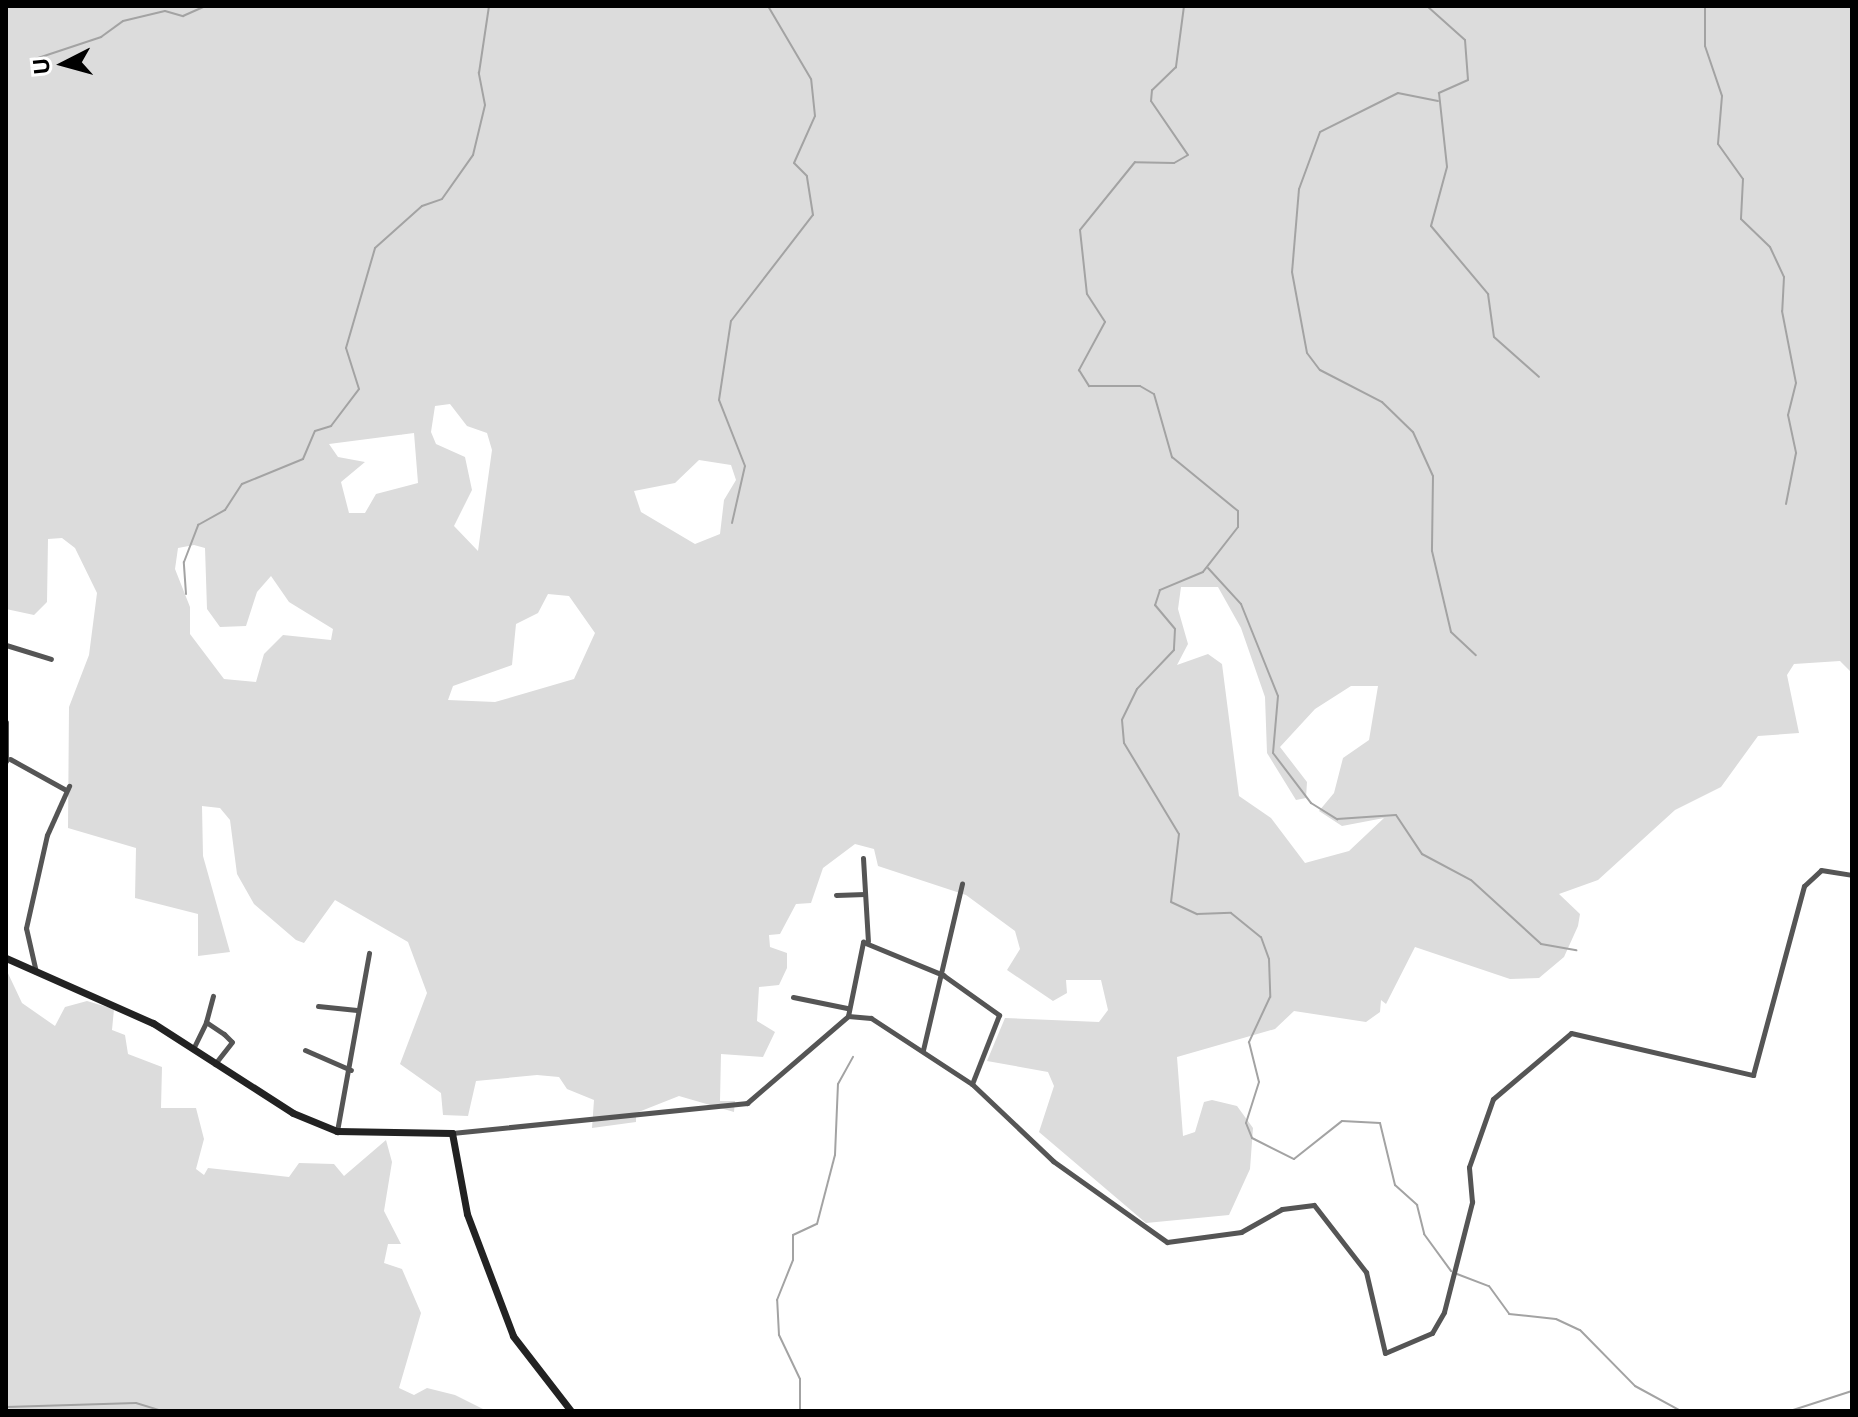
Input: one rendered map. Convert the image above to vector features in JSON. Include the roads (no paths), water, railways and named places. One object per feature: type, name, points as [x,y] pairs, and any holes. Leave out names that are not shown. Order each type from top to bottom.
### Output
[{"type":"main road","points":[[6,958],[118,1006],[193,1049],[214,1065],[337,1131],[452,1133],[467,1214],[513,1336],[571,1411]]},
{"type":"street","points":[[6,645],[51,659]]},
{"type":"street","points":[[6,722],[8,760],[67,788],[47,835],[26,928],[36,972]]},
{"type":"street","points":[[452,1133],[747,1103],[848,1016],[868,941],[863,858]]},
{"type":"street","points":[[848,1016],[879,1021],[972,1084],[1053,1161],[1171,1243],[1241,1232],[1282,1209],[1314,1205],[1366,1272],[1383,1353],[1432,1333],[1457,1265],[1472,1202],[1469,1167],[1493,1099],[1571,1033],[1753,1075],[1804,886],[1821,870],[1852,875]]},
{"type":"street","points":[[923,1050],[962,884]]},
{"type":"street","points":[[836,895],[865,894]]},
{"type":"street","points":[[868,941],[943,975],[999,1015],[972,1084]]},
{"type":"street","points":[[337,1131],[351,1070],[357,1010],[369,953]]},
{"type":"street","points":[[193,1049],[206,1022],[213,996]]},
{"type":"street","points":[[793,997],[848,1008]]},
{"type":"street","points":[[318,1006],[357,1010]]},
{"type":"street","points":[[206,1022],[232,1042],[214,1065]]},
{"type":"street","points":[[305,1050],[351,1070]]},
{"type":"waterway","points":[[32,60],[101,37],[123,21],[165,11],[183,16],[205,6]]},
{"type":"waterway","points":[[186,594],[184,562],[198,525],[225,510],[242,484],[303,459],[315,431],[331,426],[359,389],[346,348],[375,248],[422,206],[442,199],[473,155],[485,105],[479,73],[489,6]]},
{"type":"waterway","points":[[732,523],[745,466],[719,400],[731,321],[813,215],[807,176],[794,163],[815,116],[811,79],[768,6]]},
{"type":"waterway","points":[[1184,6],[1176,67],[1152,90],[1151,101],[1188,155],[1174,163],[1135,162],[1080,230],[1087,294],[1105,322],[1079,370],[1089,386],[1140,386],[1154,394],[1172,457],[1238,511],[1238,527],[1203,572],[1160,590],[1155,605],[1175,629],[1174,650],[1137,689],[1122,720],[1124,743],[1179,834],[1171,902],[1197,914],[1231,913],[1261,937],[1269,959],[1270,997],[1249,1042],[1259,1082],[1246,1123],[1252,1138],[1294,1159],[1342,1121],[1380,1123],[1395,1185],[1417,1205],[1424,1234],[1451,1271]]},
{"type":"waterway","points":[[1427,6],[1465,40],[1468,80],[1439,93],[1447,167],[1431,226],[1488,294],[1494,337],[1539,377]]},
{"type":"waterway","points":[[1705,6],[1705,46],[1722,96],[1718,144],[1743,179],[1741,219],[1770,247],[1784,277],[1782,311],[1796,383],[1788,415],[1796,453],[1786,504]]},
{"type":"waterway","points":[[1438,101],[1398,93],[1320,132],[1299,189],[1292,272],[1307,353],[1320,370],[1382,402],[1413,432],[1433,476],[1432,551],[1451,632],[1476,655]]},
{"type":"waterway","points":[[1208,568],[1241,604],[1278,696],[1273,753],[1311,803],[1337,819],[1396,815],[1422,854],[1471,880],[1541,944],[1576,950]]},
{"type":"waterway","points":[[800,1411],[800,1379],[779,1335],[777,1300],[793,1260],[793,1235],[817,1224],[835,1155],[838,1084],[853,1057]]},
{"type":"waterway","points":[[1457,1274],[1489,1286],[1509,1314],[1556,1319],[1580,1330],[1635,1386],[1681,1411]]},
{"type":"waterway","points":[[1790,1411],[1852,1391]]},
{"type":"waterway","points":[[6,1407],[136,1403],[162,1411]]}]
